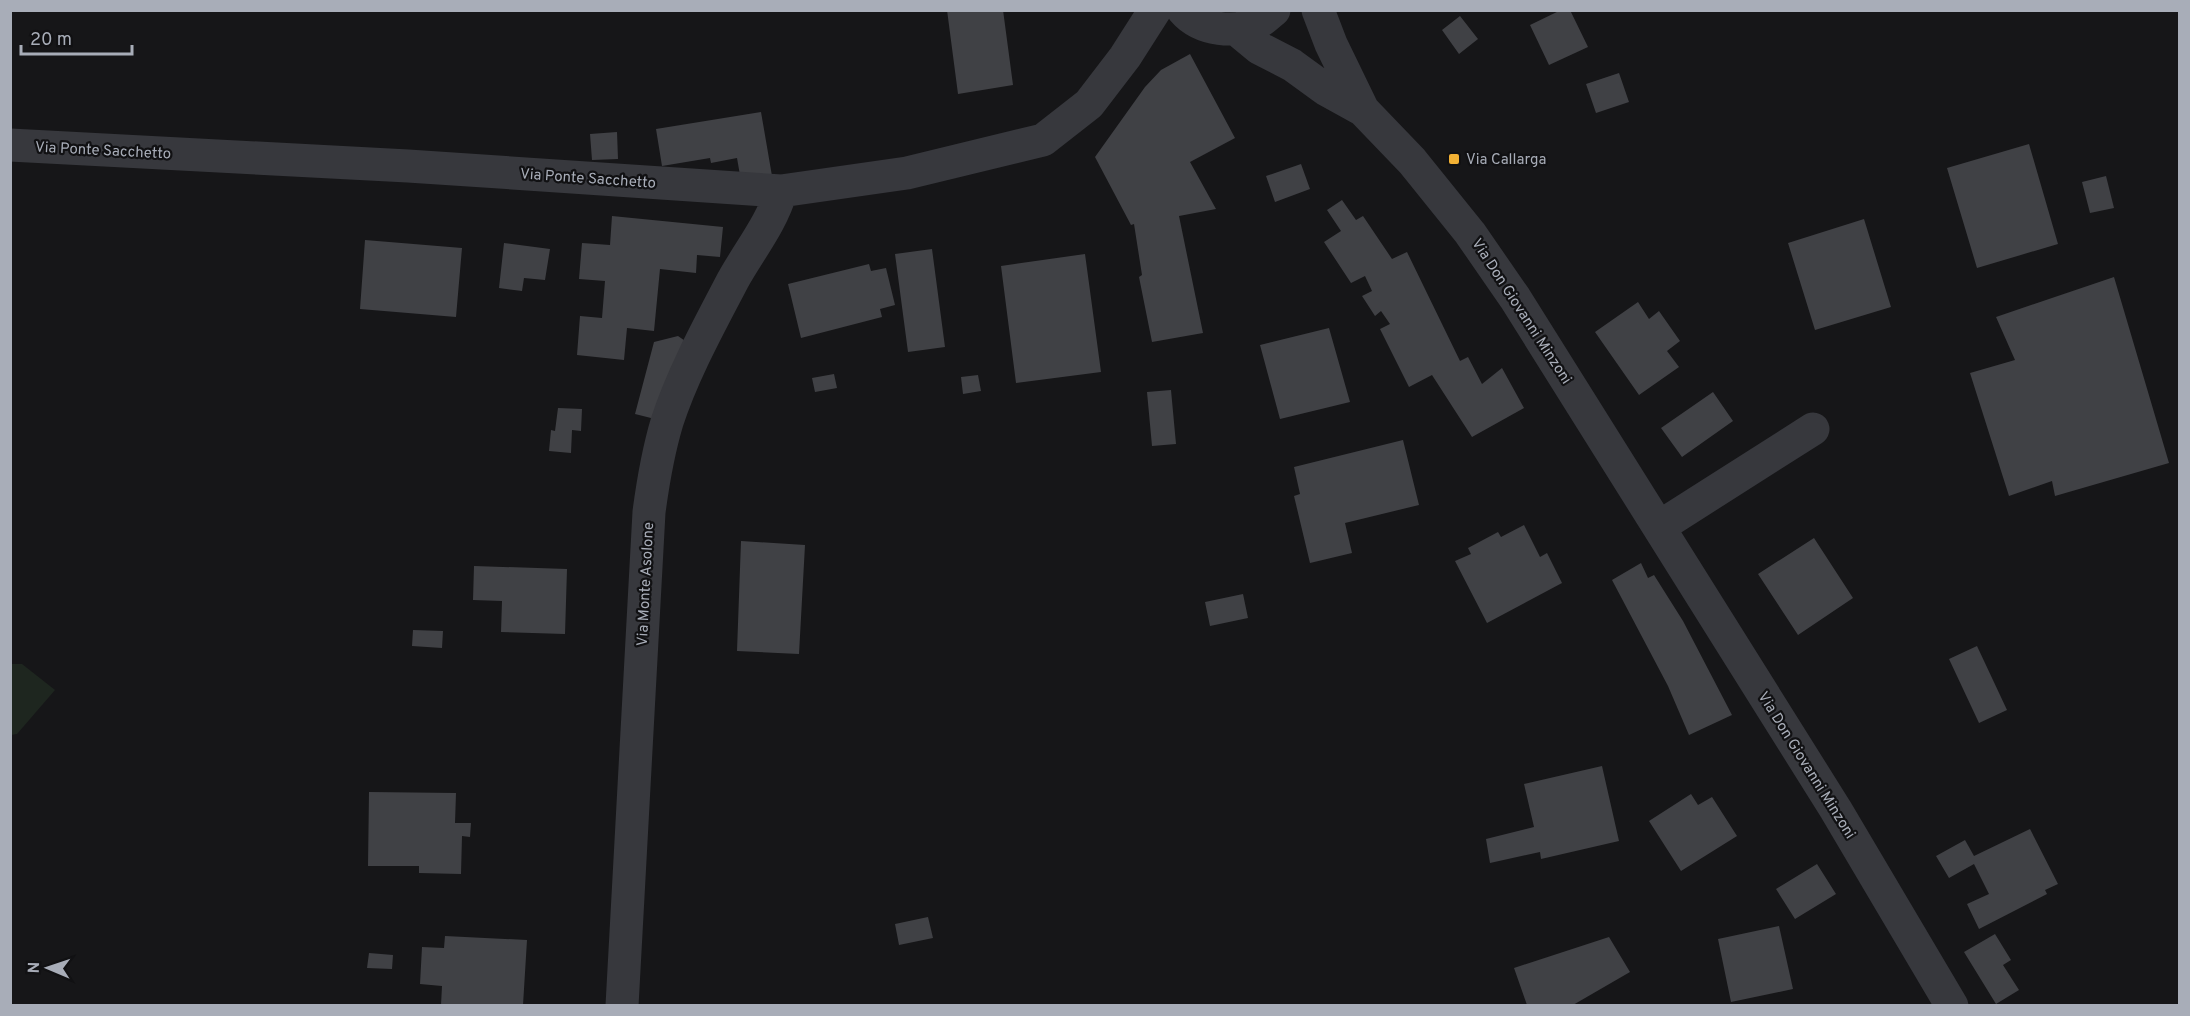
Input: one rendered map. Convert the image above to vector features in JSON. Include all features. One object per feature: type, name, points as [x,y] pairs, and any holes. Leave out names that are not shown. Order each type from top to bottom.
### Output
[{"type":"street","points":[[1175,12],[1218,28],[1236,29],[1258,22],[1274,10]]},
{"type":"street","points":[[1318,10],[1331,44],[1363,110]]},
{"type":"street","name":"Via Ponte Sacchetto","points":[[10,145],[396,166],[781,191],[907,173],[1043,140],[1089,104],[1125,57],[1175,12]]},
{"type":"street","points":[[1236,29],[1259,48],[1292,65],[1325,89],[1363,110]]},
{"type":"street","name":"Via Don Giovanni Minzoni","points":[[1363,110],[1412,161],[1470,233],[1515,298],[1836,810],[1952,1005]]},
{"type":"street","name":"Via Monte Asolone","points":[[622,1005],[649,513],[655,467],[667,422],[705,334],[742,263],[777,207],[781,191]]},
{"type":"street","points":[[1659,527],[1813,429]]},
{"type":"shaded area","points":[[10,664],[22,664],[55,690],[17,734],[11,735]]},
{"type":"building","points":[[947,10],[1003,10],[1013,85],[958,94]]},
{"type":"building","points":[[1561,10],[1570,10],[1588,47],[1549,65],[1530,25]]},
{"type":"building","points":[[1460,16],[1478,39],[1459,54],[1442,30]]},
{"type":"building","points":[[1190,54],[1235,138],[1190,162],[1216,209],[1179,216],[1203,333],[1152,342],[1139,277],[1142,275],[1134,224],[1131,225],[1095,157],[1145,87],[1161,70]]},
{"type":"building","points":[[1619,73],[1629,102],[1596,113],[1586,84]]},
{"type":"building","points":[[761,112],[772,176],[741,181],[737,158],[711,163],[710,158],[662,166],[656,129]]},
{"type":"building","points":[[617,132],[618,159],[592,160],[590,134]]},
{"type":"building","points":[[2029,144],[2058,244],[1977,268],[1947,168]]},
{"type":"building","points":[[1301,164],[1310,189],[1275,202],[1266,176]]},
{"type":"building","points":[[2106,176],[2114,208],[2090,213],[2082,182]]},
{"type":"building","points":[[1342,200],[1356,220],[1363,216],[1392,259],[1407,252],[1460,361],[1468,357],[1482,384],[1502,368],[1524,408],[1472,437],[1432,375],[1409,387],[1380,329],[1390,324],[1381,311],[1375,316],[1362,296],[1372,291],[1365,276],[1351,283],[1324,242],[1341,231],[1327,210]]},
{"type":"building","points":[[612,216],[723,227],[720,257],[697,255],[696,273],[660,269],[654,331],[627,328],[624,360],[577,355],[580,316],[602,318],[605,281],[579,279],[582,243],[610,245]]},
{"type":"building","points":[[1864,219],[1891,307],[1815,330],[1788,243]]},
{"type":"building","points":[[365,240],[462,248],[456,317],[360,309]]},
{"type":"building","points":[[504,243],[550,249],[545,280],[524,278],[522,291],[499,288]]},
{"type":"building","points":[[932,249],[945,347],[908,352],[895,254]]},
{"type":"building","points":[[1085,254],[1101,372],[1016,383],[1001,266]]},
{"type":"building","points":[[869,264],[871,271],[886,268],[895,305],[880,309],[882,317],[801,338],[788,284]]},
{"type":"building","points":[[2114,277],[2169,463],[2055,496],[2052,481],[2009,496],[1970,373],[2015,360],[1996,317]]},
{"type":"building","points":[[1638,302],[1649,319],[1659,311],[1680,341],[1667,351],[1679,367],[1639,395],[1595,332]]},
{"type":"building","points":[[1329,328],[1350,402],[1280,419],[1260,345]]},
{"type":"building","points":[[678,336],[691,345],[659,420],[635,414],[654,342]]},
{"type":"building","points":[[834,374],[837,388],[815,392],[812,378]]},
{"type":"building","points":[[978,375],[981,391],[963,394],[961,377]]},
{"type":"building","points":[[1171,390],[1176,444],[1152,446],[1147,392]]},
{"type":"building","points":[[1713,392],[1733,421],[1682,457],[1661,428]]},
{"type":"building","points":[[558,408],[582,409],[581,431],[572,430],[571,453],[549,451],[551,430],[555,431]]},
{"type":"building","points":[[1403,440],[1419,505],[1345,523],[1352,553],[1310,563],[1294,496],[1300,494],[1294,467]]},
{"type":"building","points":[[1524,525],[1540,557],[1547,553],[1562,583],[1487,623],[1455,561],[1471,554],[1468,548],[1498,532],[1501,537]]},
{"type":"building","points":[[1814,538],[1853,598],[1798,635],[1758,574]]},
{"type":"building","points":[[741,541],[805,545],[799,654],[737,651]]},
{"type":"building","points":[[1641,563],[1648,578],[1654,575],[1683,621],[1732,715],[1689,735],[1668,686],[1612,580]]},
{"type":"building","points":[[474,566],[567,569],[565,634],[501,632],[502,601],[473,600]]},
{"type":"building","points":[[1243,594],[1248,618],[1210,626],[1205,602]]},
{"type":"building","points":[[413,630],[443,631],[442,648],[412,646]]},
{"type":"building","points":[[1977,646],[2007,710],[1979,723],[1949,659]]},
{"type":"building","points":[[1602,766],[1619,841],[1541,859],[1540,852],[1490,863],[1486,839],[1534,827],[1524,784]]},
{"type":"building","points":[[369,792],[456,793],[455,823],[471,823],[470,837],[462,836],[461,874],[419,873],[419,866],[368,866]]},
{"type":"building","points":[[1691,794],[1698,805],[1712,797],[1737,836],[1681,871],[1649,821]]},
{"type":"building","points":[[2030,829],[2058,884],[2045,890],[2047,894],[1979,929],[1967,904],[1989,894],[1974,864],[1949,878],[1936,856],[1965,840],[1974,856]]},
{"type":"building","points":[[1817,864],[1836,894],[1795,919],[1776,889]]},
{"type":"building","points":[[928,917],[933,938],[899,945],[895,924]]},
{"type":"building","points":[[1779,926],[1793,989],[1731,1002],[1718,939]]},
{"type":"building","points":[[1995,934],[2011,960],[2003,965],[2019,990],[1996,1004],[1964,952]]},
{"type":"building","points":[[445,936],[527,940],[523,1005],[441,1005],[442,986],[420,984],[422,947],[444,948]]},
{"type":"building","points":[[1609,937],[1630,972],[1573,1005],[1527,1005],[1514,968]]},
{"type":"building","points":[[369,953],[393,955],[392,969],[367,968]]},
{"type":"place","name":"Via Callarga","points":[[1454,159]]}]
